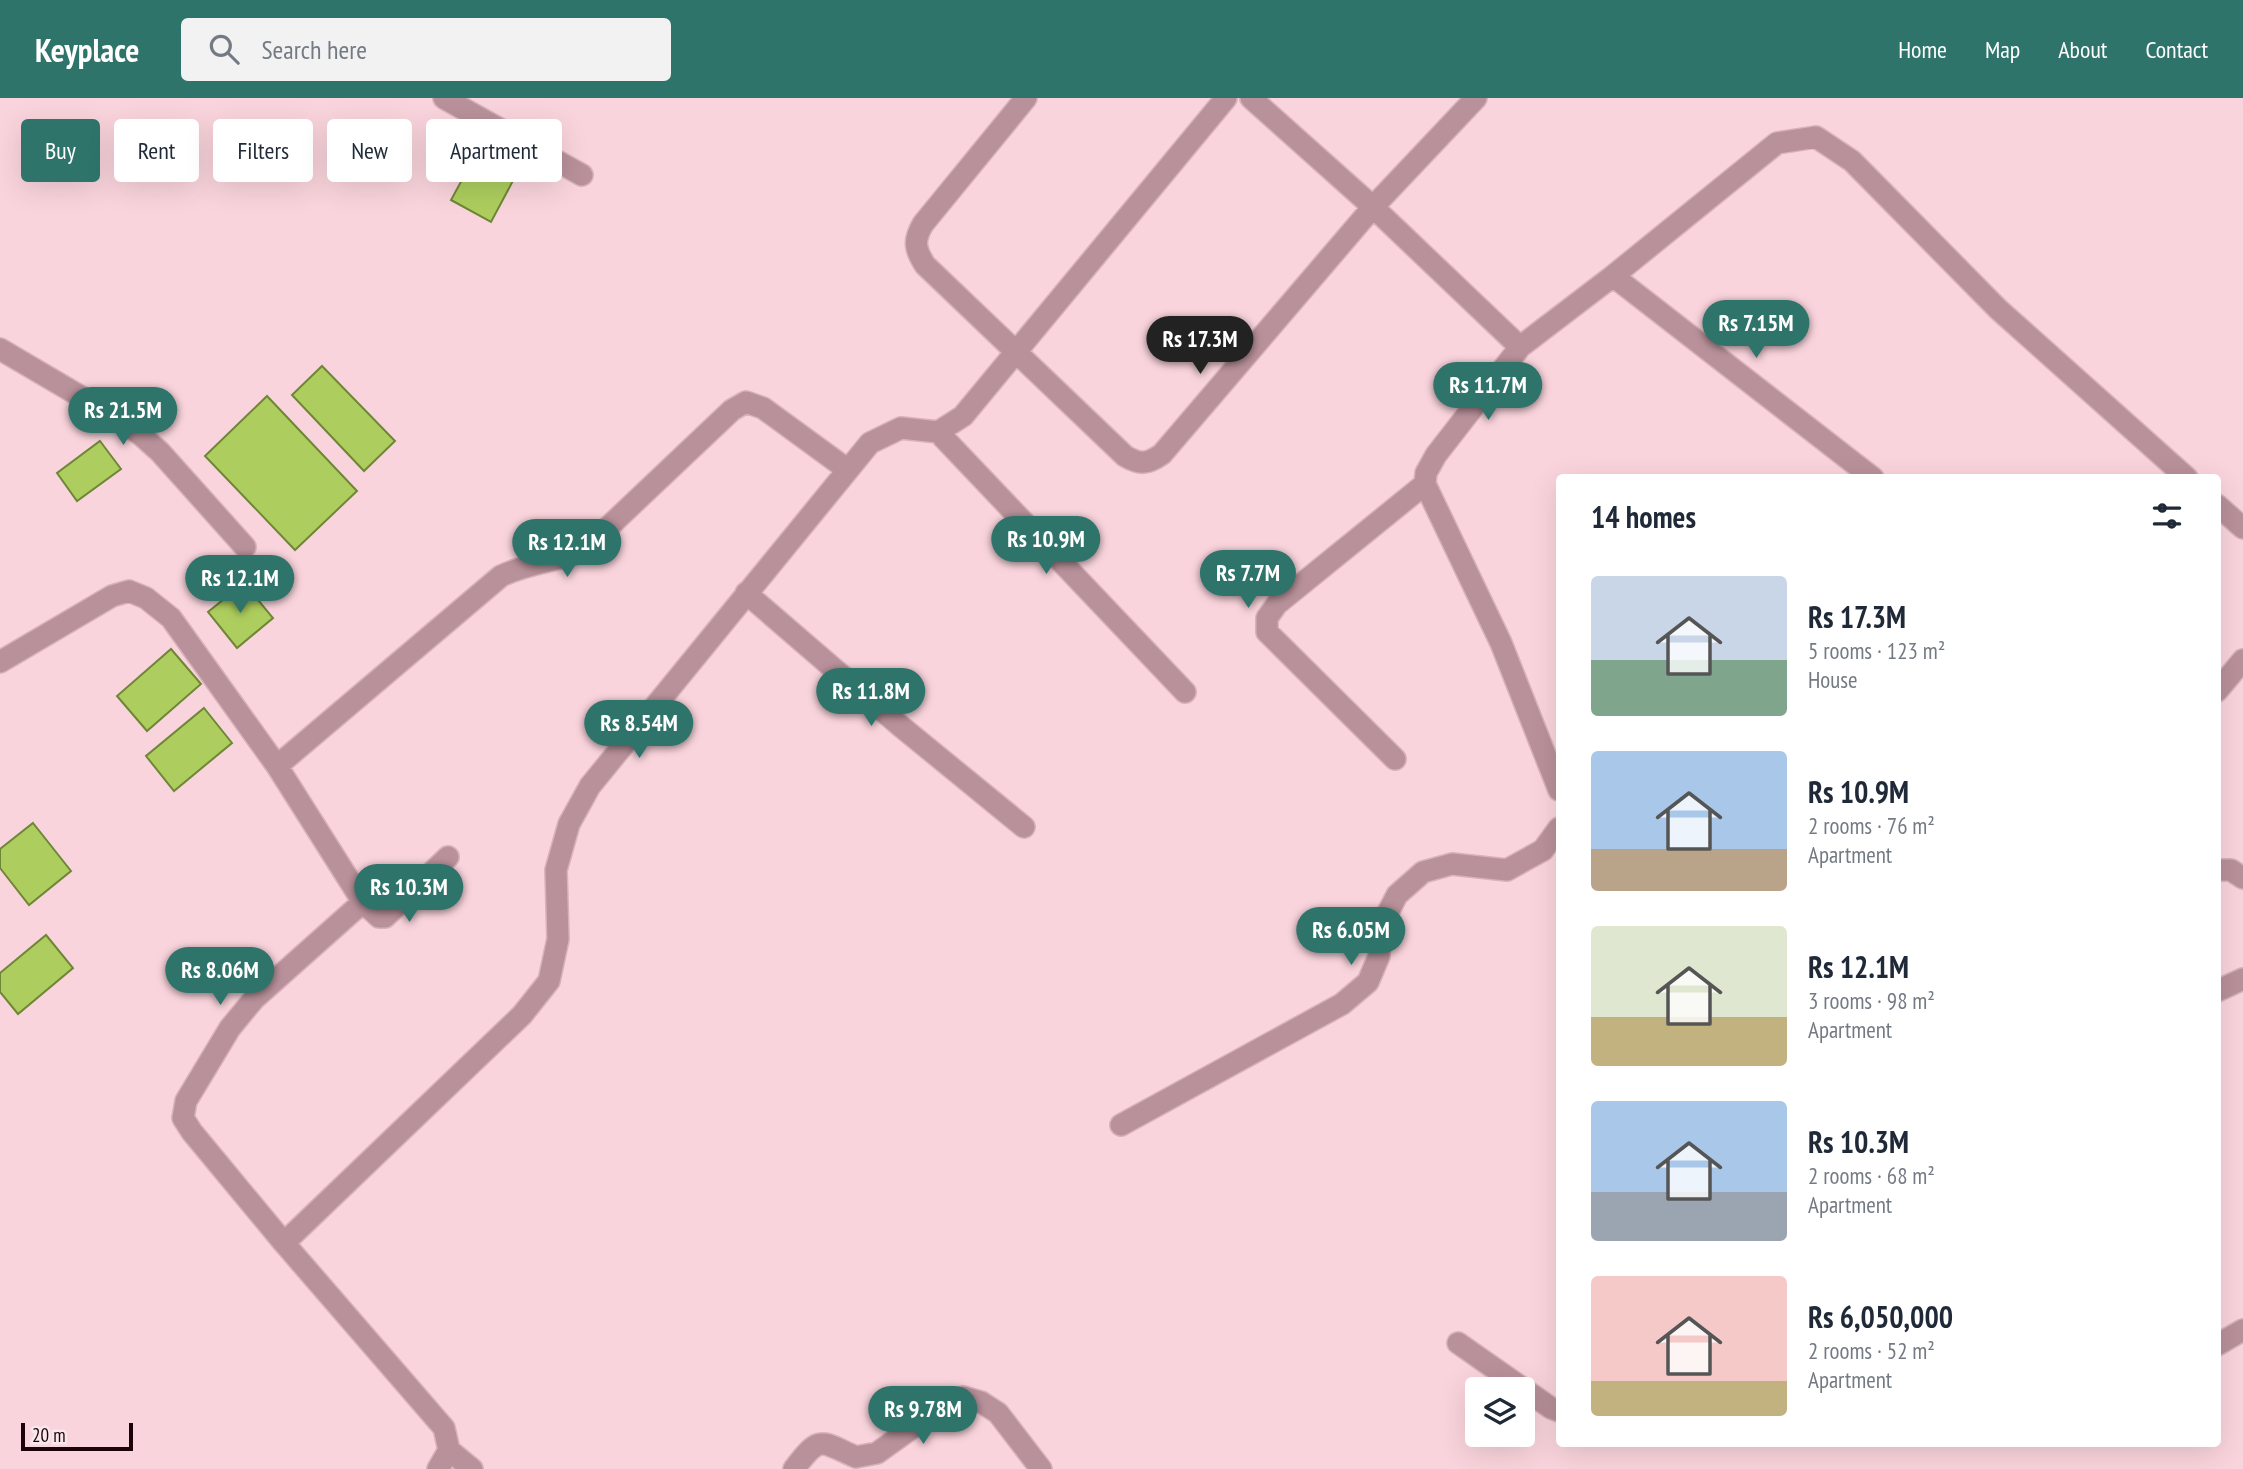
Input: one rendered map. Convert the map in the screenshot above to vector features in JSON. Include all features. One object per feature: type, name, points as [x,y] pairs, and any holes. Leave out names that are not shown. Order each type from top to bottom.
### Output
[{"type":"street","points":[[444,98],[582,175]]},
{"type":"street","points":[[1026,98],[923,224],[915,238],[916,250],[925,265],[1125,456],[1137,463],[1149,463],[1162,454],[1373,206],[1476,98]]},
{"type":"street","points":[[284,1243],[522,1015],[549,981],[558,939],[556,870],[569,824],[590,786],[746,593],[870,443],[901,428],[938,432],[963,416],[1226,98]]},
{"type":"street","points":[[1251,98],[1373,206],[1520,347]]},
{"type":"street","points":[[1556,783],[1500,643],[1425,484],[1426,472],[1436,455],[1520,347],[1613,276],[1777,143],[1816,137],[1852,160],[1998,309],[2183,474]]},
{"type":"street","points":[[1613,276],[1867,474]]},
{"type":"street","points":[[0,349],[119,419],[141,435],[245,547]]},
{"type":"street","points":[[277,766],[501,576],[530,564],[564,558],[583,551],[739,406],[747,402],[763,408],[848,470]]},
{"type":"street","points":[[938,432],[1185,691]]},
{"type":"street","points":[[1395,759],[1285,652],[1267,632],[1268,618],[1277,604],[1425,484]]},
{"type":"street","points":[[2221,509],[2243,528]]},
{"type":"street","points":[[0,662],[111,596],[129,591],[146,598],[171,618],[277,766],[363,902],[379,917],[386,917],[448,857]]},
{"type":"street","points":[[746,593],[898,724],[1024,827]]},
{"type":"street","points":[[2221,686],[2243,660]]},
{"type":"street","points":[[1121,1125],[1342,1004],[1368,982],[1379,956],[1380,928],[1385,917],[1397,895],[1423,872],[1452,864],[1507,870],[1543,850],[1556,832]]},
{"type":"street","points":[[2221,870],[2231,870],[2243,878]]},
{"type":"street","points":[[363,902],[254,999],[230,1028],[186,1101],[183,1118],[284,1243],[443,1428],[443,1460],[471,1469]]},
{"type":"street","points":[[2221,989],[2243,979]]},
{"type":"street","points":[[2221,1343],[2243,1330]]},
{"type":"street","points":[[1458,1343],[1556,1410]]},
{"type":"street","points":[[794,1469],[813,1446],[824,1443],[833,1444],[856,1457],[877,1453],[947,1404],[963,1397],[981,1402],[998,1413],[1041,1469]]},
{"type":"building","points":[[461,182],[512,182],[491,222],[451,200]]},
{"type":"building","points":[[322,366],[395,441],[364,471],[292,395]]},
{"type":"building","points":[[267,396],[357,491],[295,550],[205,456]]},
{"type":"building","points":[[100,441],[121,469],[77,501],[57,473]]},
{"type":"building","points":[[244,583],[273,618],[237,648],[208,612]]},
{"type":"building","points":[[171,649],[201,684],[147,731],[117,696]]},
{"type":"building","points":[[204,708],[232,743],[174,791],[146,756]]},
{"type":"building","points":[[33,823],[71,871],[29,905],[0,868],[0,849]]},
{"type":"building","points":[[46,935],[73,968],[18,1014],[0,992],[0,973]]}]
